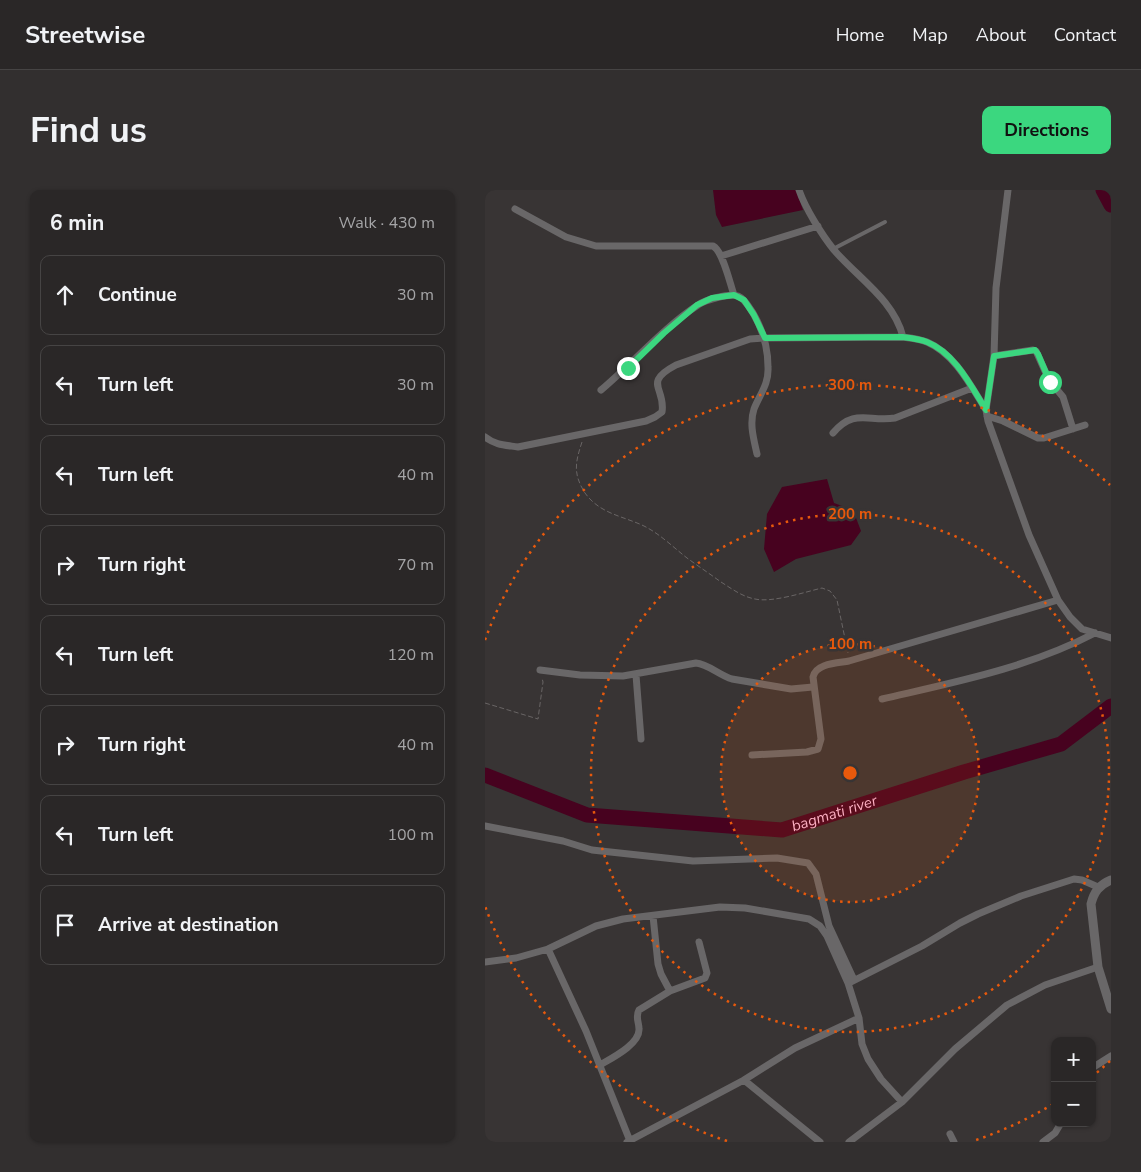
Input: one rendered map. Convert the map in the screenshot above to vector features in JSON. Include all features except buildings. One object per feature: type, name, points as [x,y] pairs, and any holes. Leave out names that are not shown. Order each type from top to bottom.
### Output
[{"type":"street","points":[[799,190],[808,212],[833,249],[892,312],[900,325],[903,337]]},
{"type":"street","points":[[986,413],[994,356],[995,288],[1008,190]]},
{"type":"street","points":[[515,209],[566,238],[596,246],[710,245],[717,248],[721,256],[734,295]]},
{"type":"street","points":[[721,256],[818,226]]},
{"type":"street","points":[[601,390],[697,305],[712,298],[734,295],[744,300],[765,338],[768,374],[765,388],[754,409],[752,421],[757,454]]},
{"type":"street","points":[[485,437],[501,445],[518,447],[646,421],[662,412],[663,408],[657,388],[657,380],[666,370],[750,339],[903,337],[926,341],[942,350],[955,364],[972,388],[986,413],[992,437],[1022,516],[1059,600],[1075,623],[1082,628],[1111,638]]},
{"type":"street","points":[[994,356],[1036,351],[1049,380],[1063,397],[1073,429]]},
{"type":"street","points":[[833,433],[842,422],[853,418],[895,418],[972,388]]},
{"type":"street","points":[[986,413],[1038,438],[1050,437],[1085,425]]},
{"type":"street","points":[[752,755],[807,752],[818,749],[821,746],[813,687],[814,673],[817,669],[1059,600]]},
{"type":"street","points":[[882,699],[994,673],[1077,643],[1095,633]]},
{"type":"street","points":[[540,670],[580,675],[623,676],[696,663],[723,676],[732,678],[791,689],[813,687]]},
{"type":"street","points":[[636,675],[641,739]]},
{"type":"street","points":[[485,826],[563,841],[592,850],[693,861],[777,858],[808,863],[816,874],[829,926],[851,982],[859,1018],[862,1044],[868,1059],[881,1079],[902,1102]]},
{"type":"street","points":[[851,982],[922,946],[969,918],[1021,896],[1075,879],[1098,887]]},
{"type":"street","points":[[1111,880],[1098,887],[1093,894],[1091,904],[1098,967],[1111,1010]]},
{"type":"street","points":[[485,962],[516,958],[548,949],[605,923],[720,907],[745,908],[809,919],[821,926],[851,982]]},
{"type":"street","points":[[653,916],[658,964],[670,991]]},
{"type":"street","points":[[600,1065],[625,1049],[637,1038],[639,1029],[637,1016],[639,1010],[670,991],[705,978],[707,973],[699,942]]},
{"type":"street","points":[[548,949],[600,1065],[628,1142],[745,1080],[795,1048],[859,1018]]},
{"type":"street","points":[[849,1142],[902,1102],[955,1049],[1007,1005],[1045,985],[1098,967]]},
{"type":"street","points":[[1096,1065],[1111,1056]]},
{"type":"street","points":[[745,1080],[816,1141]]},
{"type":"street","points":[[1043,1142],[1055,1134],[1059,1127]]},
{"type":"street","points":[[950,1134],[954,1142]]},
{"type":"lane","points":[[833,249],[885,222]]},
{"type":"path","points":[[584,434],[576,460],[577,472],[580,484],[596,505],[609,514],[655,532],[692,562],[729,588],[747,597],[768,600],[822,588],[830,591],[837,600],[849,661]]},
{"type":"path","points":[[485,703],[538,719],[543,682],[540,670]]},
{"type":"shaded area","points":[[713,190],[796,190],[803,210],[722,227],[716,215]]},
{"type":"shaded area","points":[[827,479],[834,503],[853,510],[861,531],[851,545],[796,559],[774,572],[764,549],[767,514],[782,487]]},
{"type":"waterway","name":"bagmati river","points":[[1103,190],[1111,205]]},
{"type":"waterway","name":"bagmati river","points":[[485,775],[587,815],[782,830],[964,772],[1061,744],[1111,706]]},
{"type":"route","points":[[628,368],[664,333],[697,305],[712,298],[734,295],[744,300],[765,338],[903,337],[926,341],[942,350],[955,364],[986,410],[994,356],[1035,350],[1050,382]]}]
